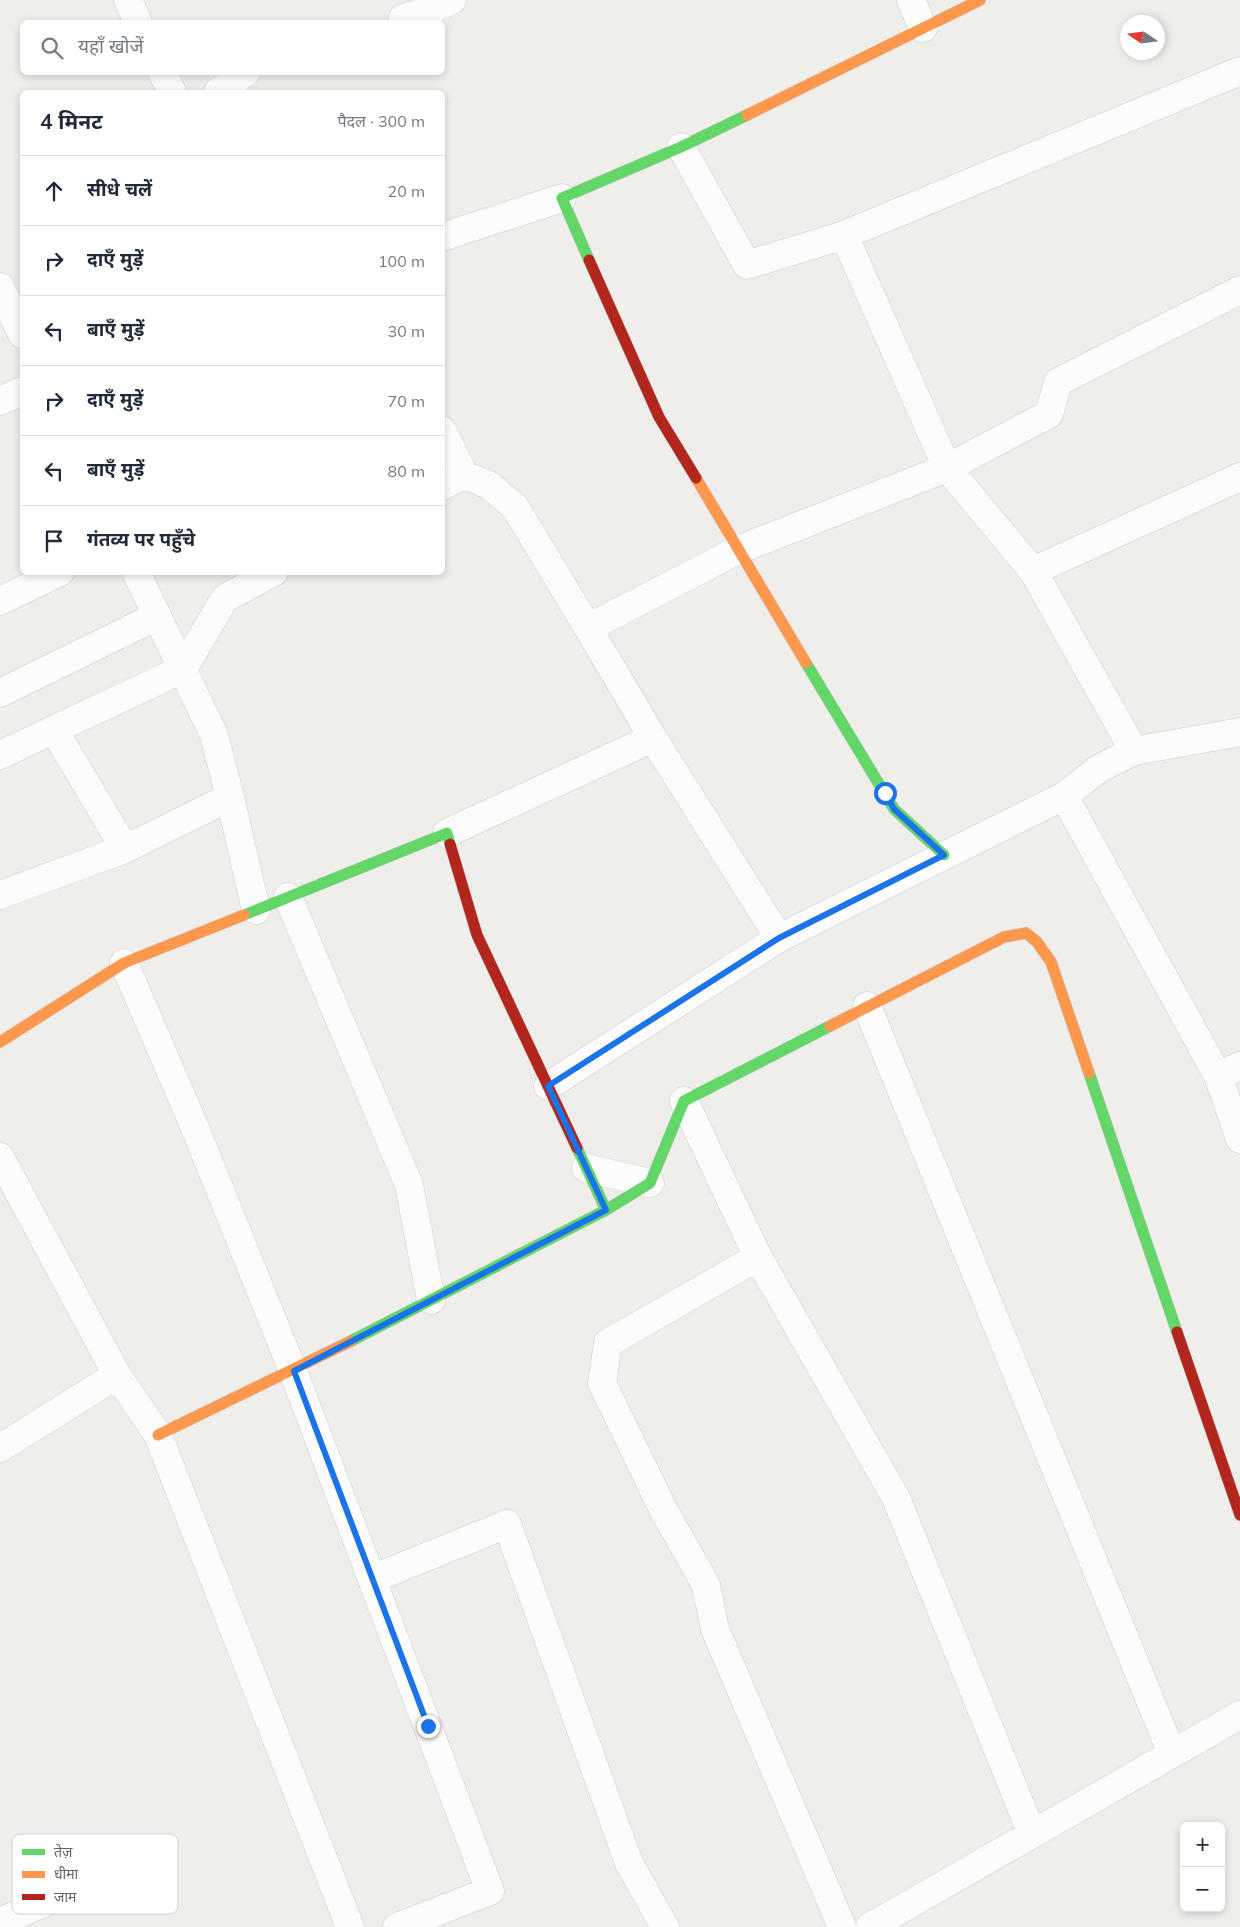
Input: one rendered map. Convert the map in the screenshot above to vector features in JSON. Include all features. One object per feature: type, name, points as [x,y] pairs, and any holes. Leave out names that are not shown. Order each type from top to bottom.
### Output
[{"type":"street","points":[[128,0],[137,20]]},
{"type":"street","points":[[911,0],[923,28]]},
{"type":"street","points":[[445,236],[562,198],[681,147],[980,0]]},
{"type":"street","points":[[403,18],[439,3]]},
{"type":"street","points":[[681,147],[748,265],[844,235],[1240,71]]},
{"type":"street","points":[[164,75],[171,90]]},
{"type":"street","points":[[221,90],[242,75]]},
{"type":"street","points":[[562,198],[659,417],[894,809],[944,855]]},
{"type":"street","points":[[844,235],[947,468],[1033,571],[1134,751]]},
{"type":"street","points":[[0,287],[20,330]]},
{"type":"street","points":[[588,628],[740,550],[947,468],[1049,414],[1058,382],[1240,290]]},
{"type":"street","points":[[0,401],[20,391]]},
{"type":"street","points":[[445,444],[453,481],[489,485],[515,507],[653,738],[779,938]]},
{"type":"street","points":[[1033,571],[1240,477]]},
{"type":"street","points":[[0,600],[54,575]]},
{"type":"street","points":[[137,575],[214,735],[256,910]]},
{"type":"street","points":[[0,756],[183,669],[225,598],[268,575]]},
{"type":"street","points":[[0,693],[157,616]]},
{"type":"street","points":[[54,730],[125,849]]},
{"type":"street","points":[[548,1086],[779,938],[1064,796],[1100,768],[1134,751],[1240,732]]},
{"type":"street","points":[[0,1042],[124,963],[447,833],[653,738]]},
{"type":"street","points":[[1064,796],[1229,1071],[1240,1139]]},
{"type":"street","points":[[0,895],[125,849],[230,797]]},
{"type":"street","points":[[447,833],[477,935],[606,1210]]},
{"type":"street","points":[[288,897],[409,1185],[431,1300]]},
{"type":"street","points":[[158,1435],[294,1371],[606,1210],[650,1183],[684,1101],[1004,936],[1026,934],[1037,942],[1051,962],[1237,1498]]},
{"type":"street","points":[[124,963],[195,1128],[294,1371],[490,1891],[397,1927]]},
{"type":"street","points":[[866,1006],[1172,1754]]},
{"type":"street","points":[[684,1101],[758,1257],[896,1498],[1032,1834]]},
{"type":"street","points":[[0,1157],[117,1375],[158,1435],[350,1927]]},
{"type":"street","points":[[586,1168],[650,1183]]},
{"type":"street","points":[[758,1257],[608,1343],[602,1383],[663,1509],[706,1584],[715,1629],[842,1927]]},
{"type":"street","points":[[0,1448],[117,1375]]},
{"type":"street","points":[[372,1578],[507,1524],[629,1863],[665,1927]]},
{"type":"street","points":[[870,1927],[1240,1715]]},
{"type":"street","points":[[0,1922],[18,1914]]},
{"type":"traffic: fast","points":[[589,260],[562,198],[681,147],[747,115]]},
{"type":"traffic: fast","points":[[806,663],[894,809],[944,855]]},
{"type":"traffic: fast","points":[[244,915],[447,833],[450,844]]},
{"type":"traffic: fast","points":[[606,1210],[650,1183],[684,1101],[830,1026]]},
{"type":"traffic: fast","points":[[1089,1073],[1177,1332]]},
{"type":"traffic: fast","points":[[351,1341],[606,1210],[577,1148]]},
{"type":"traffic: slow","points":[[747,115],[980,0]]},
{"type":"traffic: slow","points":[[696,478],[806,663]]},
{"type":"traffic: slow","points":[[0,1042],[124,963],[244,915]]},
{"type":"traffic: slow","points":[[830,1026],[1004,937],[1026,933],[1037,942],[1051,962],[1089,1073]]},
{"type":"traffic: slow","points":[[158,1435],[351,1341]]},
{"type":"traffic: jam","points":[[589,260],[659,417],[696,478]]},
{"type":"traffic: jam","points":[[450,844],[477,935],[577,1148]]},
{"type":"traffic: jam","points":[[1177,1332],[1240,1515]]},
{"type":"route","points":[[428,1726],[294,1371],[606,1210],[548,1086],[779,938],[944,855],[894,809],[885,793]]}]
